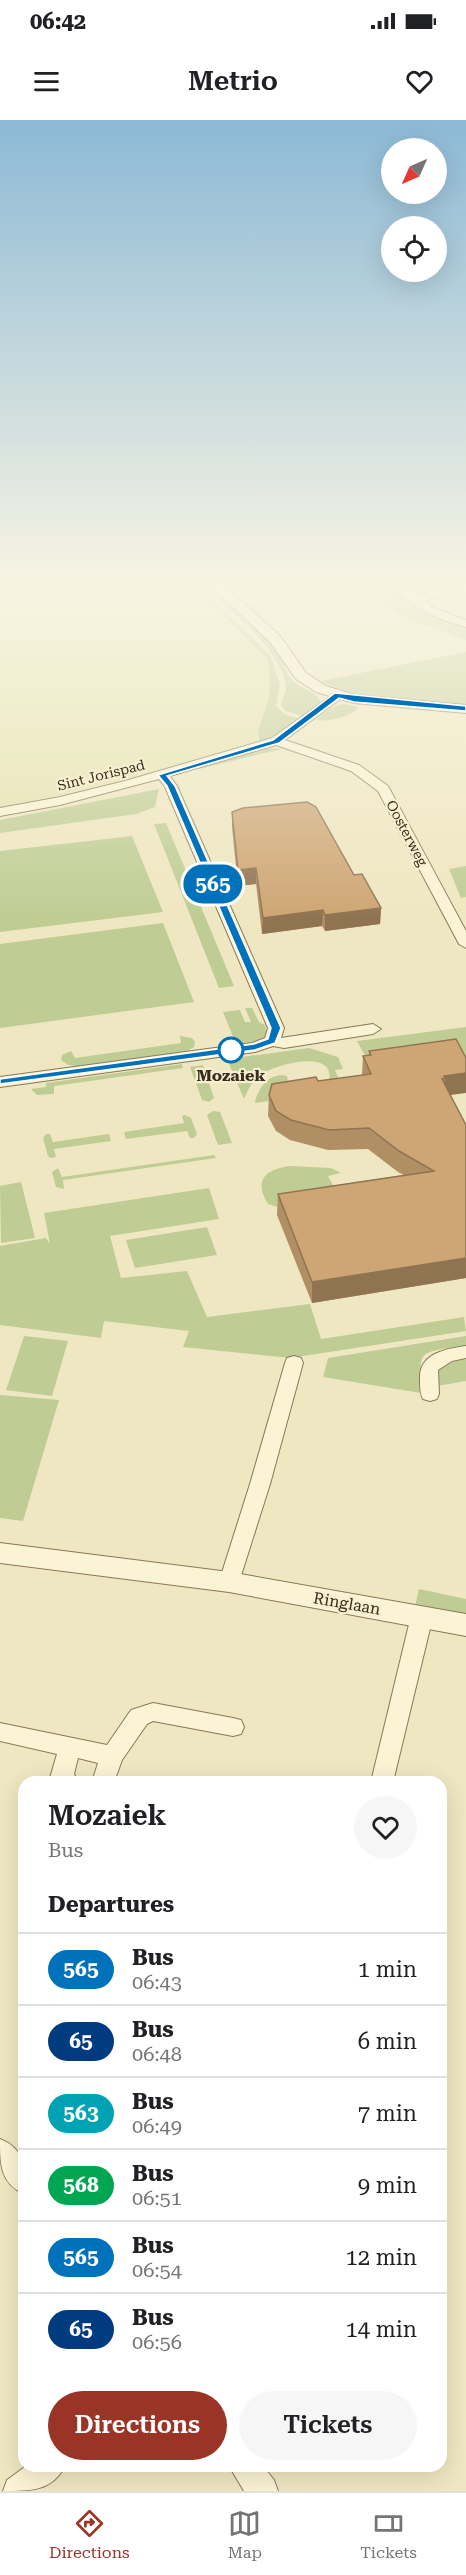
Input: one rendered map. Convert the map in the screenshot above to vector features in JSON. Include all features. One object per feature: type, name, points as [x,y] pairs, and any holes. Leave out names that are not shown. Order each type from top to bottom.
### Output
[{"type":"street","points":[[276,741],[337,696]]},
{"type":"street","points":[[341,696],[354,699],[466,709]]},
{"type":"street","name":"Sint Jorispad","points":[[0,812],[60,801],[162,775],[276,741]]},
{"type":"street","name":"Oosterweg","points":[[276,741],[355,768],[383,789],[466,944]]},
{"type":"street","points":[[162,775],[171,786],[276,1028],[272,1041]]},
{"type":"street","points":[[0,1082],[255,1047],[272,1041],[285,1043],[373,1029]]},
{"type":"street","points":[[430,1394],[429,1368],[435,1360],[450,1354],[466,1352]]},
{"type":"street","points":[[229,1582],[260,1484],[294,1363]]},
{"type":"street","name":"Ringlaan","points":[[0,1553],[229,1582],[466,1625]]},
{"type":"street","points":[[383,1776],[422,1616]]},
{"type":"street","points":[[105,1776],[112,1756],[139,1717],[153,1712],[233,1727]]},
{"type":"street","points":[[0,1732],[112,1756]]},
{"type":"street","points":[[62,1776],[70,1747]]},
{"type":"street","points":[[0,2152],[18,2174]]},
{"type":"street","points":[[18,2491],[42,2472]]},
{"type":"street","points":[[249,2472],[263,2491]]},
{"type":"shaded area","points":[[0,696],[269,696],[258,732],[260,742],[178,768],[0,808]]},
{"type":"green space","points":[[278,696],[276,706],[284,714],[299,719],[280,733],[260,742],[258,732],[269,697]]},
{"type":"green space","points":[[284,696],[317,696],[321,702],[302,716],[286,711],[281,705]]},
{"type":"green space","points":[[367,696],[466,696],[466,705],[411,701]]},
{"type":"green space","points":[[343,704],[358,707],[350,714],[339,718],[315,720],[331,708]]},
{"type":"green space","points":[[269,748],[282,749],[198,768]]},
{"type":"green space","points":[[159,789],[155,807],[136,814],[0,833],[0,820]]},
{"type":"green space","points":[[166,823],[234,986],[219,988],[154,824]]},
{"type":"green space","points":[[132,836],[163,912],[0,932],[0,851]]},
{"type":"green space","points":[[466,866],[466,897],[461,898],[449,869]]},
{"type":"green space","points":[[163,923],[194,1002],[0,1028],[0,944]]},
{"type":"green space","points":[[245,1008],[252,1008],[259,1022],[265,1025],[267,1035],[258,1041],[236,1044],[223,1012],[240,1010],[245,1022],[251,1022]]},
{"type":"green space","points":[[466,1027],[466,1078],[371,1067],[357,1041]]},
{"type":"green space","points":[[180,1036],[192,1038],[195,1042],[194,1047],[187,1051],[76,1066],[68,1065],[61,1060],[62,1055],[71,1051],[75,1058],[181,1043]]},
{"type":"green space","points":[[309,1048],[338,1057],[343,1069],[335,1070],[342,1086],[320,1094],[255,1103],[258,1092],[265,1082],[275,1076],[287,1076],[288,1084],[329,1081],[329,1071],[323,1064],[313,1062],[276,1067],[256,1078],[244,1099],[227,1059]]},
{"type":"green space","points":[[182,1064],[183,1068],[54,1086],[54,1094],[37,1095],[31,1089],[46,1087],[46,1083]]},
{"type":"green space","points":[[203,1065],[214,1098],[209,1102],[202,1100],[190,1067]]},
{"type":"green space","points":[[213,1111],[220,1112],[232,1143],[218,1145],[207,1115]]},
{"type":"green space","points":[[182,1116],[191,1118],[197,1134],[194,1138],[190,1138],[187,1131],[126,1139],[124,1132],[184,1123]]},
{"type":"green space","points":[[46,1134],[50,1134],[53,1142],[109,1134],[111,1141],[54,1149],[56,1157],[51,1158],[48,1156],[43,1138]]},
{"type":"green space","points":[[214,1155],[216,1158],[63,1180],[64,1189],[56,1187],[52,1172],[58,1168],[62,1177]]},
{"type":"green space","points":[[289,1166],[331,1168],[341,1173],[328,1176],[334,1187],[277,1207],[268,1204],[262,1189],[264,1178],[273,1170]]},
{"type":"green space","points":[[21,1182],[35,1238],[1,1243],[0,1186]]},
{"type":"green space","points":[[209,1188],[219,1219],[110,1236],[121,1278],[187,1271],[207,1317],[310,1304],[321,1339],[464,1317],[466,1331],[290,1358],[183,1347],[189,1331],[104,1321],[101,1338],[0,1325],[0,1246],[46,1238],[50,1244],[44,1213]]},
{"type":"green space","points":[[207,1227],[217,1255],[135,1268],[126,1240]]},
{"type":"green space","points":[[24,1336],[68,1341],[52,1396],[6,1390]]},
{"type":"green space","points":[[466,1336],[466,1346],[440,1349],[425,1355],[421,1368],[427,1394],[323,1377],[328,1358]]},
{"type":"green space","points":[[466,1359],[466,1381],[437,1386],[437,1373],[443,1366]]},
{"type":"green space","points":[[0,1395],[59,1400],[23,1521],[0,1518]]},
{"type":"green space","points":[[419,1589],[466,1599],[466,1617],[415,1606]]},
{"type":"building","points":[[307,802],[316,807],[354,875],[362,874],[381,908],[325,915],[323,910],[263,918],[256,868],[238,870],[232,812],[243,808]]},
{"type":"building","name":"Mozaiek","points":[[456,1039],[466,1058],[466,1073],[444,1076],[445,1078],[442,1079],[466,1125],[466,1258],[312,1282],[278,1194],[434,1171],[399,1151],[369,1128],[329,1130],[291,1120],[276,1111],[269,1095],[272,1084],[316,1077],[318,1081],[371,1074],[363,1056],[371,1055],[369,1051]]},
{"type":"bus line","name":"565","points":[[0,1082],[255,1047],[272,1041],[276,1028],[171,786],[162,775],[276,741],[337,696]]},
{"type":"bus line","name":"565","points":[[341,696],[354,699],[466,709]]},
{"type":"place","name":"Mozaiek","points":[[231,1050]]}]
